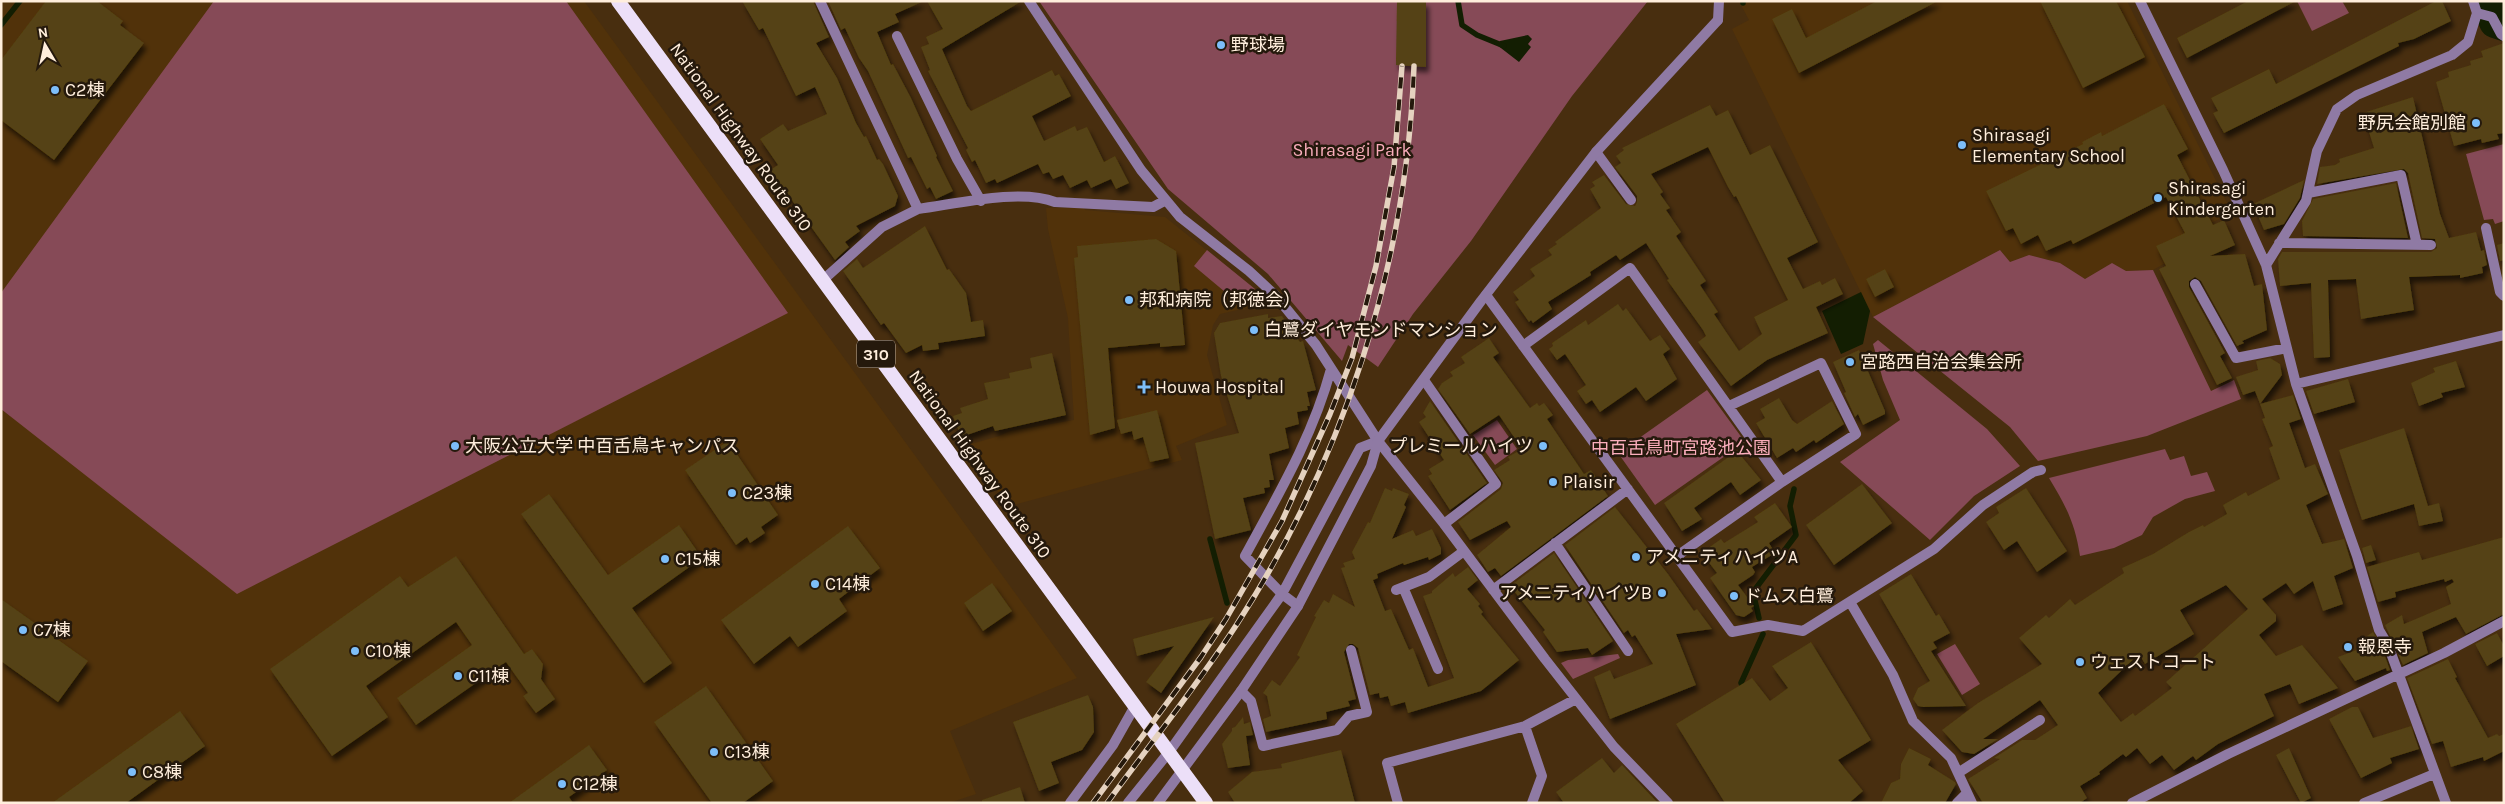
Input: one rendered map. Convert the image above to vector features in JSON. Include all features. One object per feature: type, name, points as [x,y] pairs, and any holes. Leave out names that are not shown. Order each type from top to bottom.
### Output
[{"type":"highway","name":"National Highway Route 310","points":[[618,1],[1183,769],[1206,803]]},
{"type":"street","points":[[820,1],[918,209]]},
{"type":"street","points":[[1029,1],[1141,170],[1180,217],[1249,271],[1276,296],[1316,345],[1378,441],[1444,524],[1576,699],[1614,747],[1668,803]]},
{"type":"street","points":[[1158,803],[1241,691],[1298,606],[1371,466],[1378,441],[1486,295],[1596,152],[1718,20],[1719,1]]},
{"type":"street","points":[[2140,1],[2224,170],[2266,265],[2296,384],[2357,556],[2379,630],[2388,645],[2400,675],[2446,803]]},
{"type":"street","points":[[2266,265],[2306,201],[2317,151],[2337,109],[2357,95],[2452,55],[2468,42],[2477,13],[2473,1]]},
{"type":"street","points":[[2477,13],[2492,17],[2502,35]]},
{"type":"street","points":[[897,36],[957,159],[981,201]]},
{"type":"street","points":[[1596,152],[1631,200]]},
{"type":"street","points":[[2308,193],[2401,175],[2417,245]]},
{"type":"street","points":[[824,280],[882,227],[918,209],[1017,195],[1046,198],[1054,202],[1153,207],[1166,200]]},
{"type":"street","points":[[2486,228],[2500,292],[2504,296]]},
{"type":"street","points":[[2279,243],[2431,245]]},
{"type":"street","points":[[1523,346],[1630,268],[1782,482]]},
{"type":"street","points":[[2195,284],[2236,358],[2287,348]]},
{"type":"street","points":[[1486,295],[1732,632],[1768,625],[1803,631],[1934,550],[1983,505],[2033,472],[2041,470]]},
{"type":"street","points":[[2296,384],[2504,335]]},
{"type":"street","points":[[1677,556],[1782,482],[1856,434],[1821,363],[1729,406]]},
{"type":"street","points":[[1298,606],[1282,594],[1245,556],[1298,458],[1324,396],[1331,369]]},
{"type":"street","points":[[1424,380],[1496,484],[1444,524]]},
{"type":"street","points":[[1128,803],[1170,752],[1282,594],[1360,448],[1378,441]]},
{"type":"street","points":[[1493,590],[1628,488]]},
{"type":"street","points":[[1555,543],[1628,651]]},
{"type":"street","points":[[1438,669],[1399,589],[1429,577],[1464,551]]},
{"type":"street","points":[[1850,602],[1893,675],[1913,721],[1951,758],[1972,803]]},
{"type":"street","points":[[2132,803],[2237,750],[2400,675],[2504,621]]},
{"type":"street","points":[[1241,691],[1251,701],[1263,746],[1336,730],[1350,716],[1367,712],[1351,650]]},
{"type":"street","points":[[1398,803],[1387,763],[1525,726],[1576,699]]},
{"type":"street","points":[[1070,803],[1113,745],[1135,706]]},
{"type":"street","points":[[1958,773],[2040,720]]},
{"type":"street","points":[[1525,726],[1542,776],[1532,803]]},
{"type":"street","points":[[2364,803],[2434,774]]},
{"type":"street","points":[[1957,803],[1967,793]]},
{"type":"shaded area","name":"大阪公立大学 中百舌鳥キャンパス","points":[[1,1],[584,1],[1077,678],[950,731],[976,794],[949,803],[1,803]]},
{"type":"shaded area","name":"Shirasagi Elementary School","points":[[1745,1],[2127,1],[2232,213],[2198,229],[2181,254],[2153,270],[2126,271],[2112,263],[2085,279],[2060,263],[2029,255],[2010,262],[2000,250],[1873,317],[1732,29],[1749,20],[1741,5]]},
{"type":"shaded area","points":[[1528,35],[1532,39],[1528,44],[1531,47],[1519,62],[1497,45],[1500,41]]},
{"type":"shaded area","name":"Houwa Hospital","points":[[1046,208],[1084,208],[1085,210],[1165,217],[1255,289],[1268,303],[1220,314],[1213,325],[1207,355],[1227,425],[1176,446],[1182,460],[1009,506],[964,446],[1010,431],[1074,420],[1068,318],[1048,229]]},
{"type":"shaded area","points":[[1861,292],[1870,311],[1863,344],[1841,354],[1822,311]]},
{"type":"green space","points":[[214,1],[566,1],[788,313],[237,594],[1,409],[1,293]]},
{"type":"green space","name":"Shirasagi Park","points":[[1039,1],[1648,1],[1572,96],[1471,241],[1413,314],[1378,367],[1348,345],[1342,361],[1268,274],[1168,189]]},
{"type":"green space","points":[[2297,1],[2342,1],[2349,13],[2312,31]]},
{"type":"green space","points":[[2504,144],[2504,221],[2495,224],[2493,219],[2484,220],[2466,154]]},
{"type":"green space","points":[[1207,250],[1255,289],[1243,307],[1194,266]]},
{"type":"green space","points":[[2000,250],[2010,262],[2029,255],[2060,263],[2085,279],[2112,263],[2126,271],[2153,270],[2211,391],[2234,380],[2241,399],[2147,436],[2038,461],[2010,427],[1873,317]]},
{"type":"green space","points":[[1878,340],[1987,429],[2020,466],[1974,496],[1930,540],[1840,462],[1900,420],[1883,380],[1873,344]]},
{"type":"green space","name":"中百舌鳥町宮路池公園","points":[[1707,390],[1745,442],[1655,505],[1618,453]]},
{"type":"green space","points":[[1497,420],[1517,449],[1495,465],[1473,435]]},
{"type":"green space","points":[[2165,449],[2170,460],[2184,456],[2191,476],[2207,472],[2215,491],[2185,499],[2153,517],[2142,535],[2114,548],[2080,556],[2069,515],[2049,478]]},
{"type":"green space","points":[[1955,644],[1980,684],[1962,695],[1937,654]]},
{"type":"green space","points":[[1618,654],[1620,658],[1573,679],[1561,663],[1568,660]]},
{"type":"building","name":"C2棟","points":[[46,1],[97,1],[123,21],[120,25],[144,43],[54,160],[1,120],[1,60]]},
{"type":"building","points":[[742,1],[813,1],[829,37],[816,43],[837,78],[856,123],[864,137],[866,136],[877,160],[879,159],[883,164],[898,196],[895,206],[856,226],[860,231],[845,242],[849,247],[835,260],[770,170],[778,165],[760,139],[783,124],[788,131],[827,114],[815,87],[796,96],[763,28],[759,30]]},
{"type":"building","points":[[828,1],[924,1],[895,14],[899,22],[877,32],[891,65],[893,64],[911,98],[953,191],[936,199],[930,187],[927,189],[911,157],[908,158],[868,71],[859,58],[845,28],[841,30]]},
{"type":"building","points":[[927,1],[1022,1],[942,49],[967,106],[971,111],[1052,70],[1055,76],[1059,74],[1071,96],[1032,116],[1044,141],[1075,126],[1077,131],[1087,127],[1104,162],[1115,156],[1129,183],[1116,189],[1111,179],[1091,188],[1087,180],[1070,188],[1063,175],[1053,179],[1049,172],[1043,174],[1038,164],[997,183],[995,179],[986,183],[975,160],[972,162],[966,150],[968,148],[928,71],[930,70],[921,47],[929,44],[926,37],[943,29]]},
{"type":"building","points":[[1397,1],[1426,1],[1426,67],[1396,65]]},
{"type":"building","points":[[1877,1],[1938,1],[1799,73],[1772,19],[1792,9],[1806,38]]},
{"type":"building","points":[[2040,1],[2116,1],[2145,57],[2083,88]]},
{"type":"building","points":[[2248,1],[2296,1],[2187,58],[2177,38]]},
{"type":"building","points":[[2436,1],[2442,1],[2451,21],[2414,39],[2398,43],[2399,46],[2224,133],[2213,113],[2218,111],[2211,98],[2269,69],[2276,84]]},
{"type":"building","points":[[2504,43],[2504,133],[2497,134],[2499,139],[2482,143],[2481,139],[2454,146],[2436,82],[2449,77],[2448,72],[2471,65],[2470,61],[2483,57],[2481,51]]},
{"type":"building","points":[[2413,97],[2440,214],[2449,238],[2476,232],[2481,251],[2484,250],[2487,265],[2482,267],[2483,273],[2460,278],[2460,275],[2409,277],[2414,310],[2361,319],[2356,279],[2328,280],[2330,357],[2314,358],[2311,283],[2280,286],[2278,259],[2282,252],[2431,252],[2437,248],[2435,239],[2422,238],[2408,173],[2404,169],[2317,184],[2320,167],[2335,165],[2340,162],[2339,159],[2374,148],[2363,113]]},
{"type":"building","points":[[2164,104],[2188,149],[2177,155],[2213,225],[2224,220],[2235,245],[2210,256],[2245,254],[2254,286],[2262,284],[2267,330],[2242,341],[2244,343],[2237,346],[2201,281],[2195,277],[2189,281],[2189,287],[2225,353],[2220,356],[2232,378],[2217,385],[2159,269],[2166,266],[2156,246],[2185,233],[2166,197],[2073,244],[2071,240],[2046,251],[2038,235],[2021,244],[2013,228],[2006,231],[1986,191],[2083,144],[2082,142],[2101,132],[2102,136]]},
{"type":"building","points":[[1710,105],[1716,116],[1728,110],[1750,155],[1770,145],[1818,242],[1787,258],[1803,289],[1820,281],[1822,285],[1835,278],[1843,294],[1816,307],[1828,333],[1767,360],[1731,386],[1698,342],[1706,336],[1703,330],[1667,280],[1669,279],[1646,243],[1620,260],[1616,255],[1590,272],[1591,275],[1548,302],[1552,309],[1533,323],[1531,320],[1529,322],[1515,302],[1519,300],[1513,292],[1535,276],[1530,269],[1552,255],[1548,250],[1557,244],[1555,242],[1601,208],[1590,189],[1595,186],[1592,182],[1604,175],[1626,204],[1635,206],[1637,196],[1615,167],[1621,163],[1616,156],[1624,150],[1622,148]],"holes":[[[1708,147],[1734,197],[1736,196],[1788,300],[1754,317],[1762,334],[1739,351],[1714,314],[1718,312],[1700,285],[1706,281],[1676,236],[1681,232],[1666,210],[1670,208],[1660,194],[1663,192],[1651,174]]]},
{"type":"building","points":[[2304,180],[2300,198],[2284,224],[2264,230],[2253,204]]},
{"type":"building","points":[[2396,183],[2408,238],[2303,236],[2302,221],[2313,199]]},
{"type":"building","points":[[925,226],[947,270],[949,269],[966,293],[971,322],[983,320],[985,336],[938,343],[939,349],[923,351],[922,345],[906,353],[884,323],[881,325],[843,271],[857,259],[863,268]]},
{"type":"building","name":"邦和病院（邦徳会）","points":[[1156,239],[1176,251],[1185,345],[1160,347],[1160,343],[1108,348],[1115,428],[1090,435],[1074,258],[1078,257],[1077,246]]},
{"type":"building","points":[[2504,243],[2504,260],[2500,261],[2497,245]]},
{"type":"building","points":[[1885,269],[1894,287],[1875,297],[1866,279]]},
{"type":"building","points":[[1618,304],[1623,311],[1626,308],[1650,341],[1660,335],[1670,349],[1663,354],[1677,379],[1646,401],[1636,387],[1600,412],[1592,400],[1586,404],[1577,391],[1586,385],[1565,354],[1557,360],[1549,349],[1553,346],[1552,343],[1586,320],[1588,325]]},
{"type":"building","points":[[1268,314],[1268,318],[1282,316],[1300,342],[1303,341],[1316,390],[1307,392],[1310,406],[1307,406],[1308,410],[1297,412],[1299,424],[1285,428],[1289,448],[1269,454],[1274,480],[1269,480],[1270,487],[1264,488],[1265,493],[1243,498],[1251,530],[1215,539],[1195,443],[1239,433],[1221,376],[1214,333],[1220,323]]},
{"type":"building","points":[[1489,338],[1499,353],[1493,357],[1530,408],[1537,403],[1539,406],[1544,403],[1553,415],[1547,419],[1584,474],[1591,470],[1608,496],[1501,576],[1495,568],[1488,572],[1477,555],[1511,527],[1507,521],[1470,540],[1458,522],[1501,489],[1503,483],[1494,470],[1510,460],[1508,457],[1522,449],[1499,415],[1470,434],[1438,389],[1442,383],[1453,376],[1450,372],[1465,363],[1461,357]]},
{"type":"building","points":[[1859,350],[1885,411],[1885,414],[1863,425],[1858,414],[1855,417],[1833,362]]},
{"type":"building","points":[[1052,353],[1066,415],[995,431],[993,426],[961,437],[953,416],[962,413],[960,408],[988,399],[984,383],[1010,378],[1009,373],[1032,368],[1030,358]]},
{"type":"building","points":[[2270,358],[2280,364],[2282,375],[2260,404],[2255,391],[2243,395],[2236,377],[2258,370],[2256,361]]},
{"type":"building","points":[[2456,361],[2465,387],[2441,393],[2443,397],[2419,406],[2411,383],[2435,372],[2433,368]]},
{"type":"building","points":[[2348,379],[2355,402],[2314,414],[2306,391]]},
{"type":"building","points":[[2293,395],[2301,419],[2289,423],[2305,468],[2315,464],[2328,494],[2306,505],[2322,544],[2344,539],[2353,568],[2334,576],[2343,604],[2323,611],[2313,581],[2294,594],[2286,583],[2262,599],[2276,615],[2276,621],[2259,635],[2276,656],[2302,645],[2338,688],[2299,704],[2290,684],[2264,694],[2274,716],[2218,744],[2196,760],[2193,756],[2174,770],[2162,755],[2150,764],[2137,748],[2126,757],[2123,754],[2099,772],[2100,774],[2080,786],[2087,798],[2080,803],[1983,803],[1968,779],[2000,759],[1994,758],[2022,740],[2035,740],[2058,725],[2040,700],[1983,739],[1998,739],[1974,754],[1962,752],[1942,730],[1978,703],[2042,664],[2019,638],[2046,615],[2049,618],[2070,599],[2075,605],[2124,573],[2122,568],[2153,554],[2189,532],[2203,525],[2204,527],[2227,514],[2223,505],[2246,492],[2248,496],[2280,479],[2269,448],[2273,446],[2262,419],[2265,418],[2260,404]],"holes":[[[2226,585],[2248,609],[2166,682],[2172,688],[2135,716],[2133,713],[2121,722],[2098,693],[2139,654],[2145,664],[2194,634],[2180,610]]]},
{"type":"building","points":[[1779,398],[1792,420],[1797,424],[1832,401],[1844,424],[1816,443],[1814,440],[1796,452],[1793,448],[1777,458],[1756,423],[1765,418],[1760,409]]},
{"type":"building","points":[[1430,401],[1487,483],[1450,510],[1428,476],[1432,474],[1429,469],[1444,460],[1419,422],[1426,417],[1423,413]]},
{"type":"building","points":[[1157,410],[1169,458],[1150,462],[1143,437],[1134,440],[1132,431],[1121,434],[1117,420]]},
{"type":"building","points":[[2404,428],[2428,506],[2439,503],[2443,521],[2419,526],[2414,504],[2362,520],[2339,450]]},
{"type":"building","name":"C23棟","points":[[728,441],[778,515],[761,527],[765,533],[750,543],[747,537],[736,545],[685,470]]},
{"type":"building","points":[[1737,451],[1761,480],[1740,495],[1731,482],[1694,508],[1702,519],[1682,531],[1664,503]]},
{"type":"building","points":[[1862,484],[1892,523],[1834,565],[1806,525]]},
{"type":"building","points":[[1385,488],[1392,491],[1393,488],[1409,494],[1404,505],[1406,507],[1392,539],[1413,530],[1416,536],[1432,529],[1441,548],[1441,554],[1429,560],[1428,557],[1404,565],[1403,563],[1377,574],[1378,578],[1373,580],[1385,611],[1391,609],[1409,650],[1413,648],[1428,687],[1454,678],[1423,596],[1432,593],[1453,573],[1455,577],[1468,567],[1478,580],[1467,589],[1480,604],[1478,606],[1483,612],[1481,614],[1519,660],[1481,691],[1408,713],[1405,702],[1391,706],[1388,696],[1380,698],[1379,693],[1370,695],[1358,648],[1353,644],[1349,644],[1344,652],[1356,699],[1348,701],[1350,706],[1326,712],[1327,719],[1266,732],[1263,719],[1271,716],[1267,696],[1263,693],[1272,680],[1280,686],[1300,657],[1297,655],[1316,617],[1314,616],[1324,600],[1329,603],[1333,594],[1355,607],[1341,568],[1345,567],[1343,563],[1355,559],[1352,552],[1368,522],[1370,523]]},
{"type":"building","points":[[2026,488],[2067,551],[2037,572],[2017,541],[2004,550],[1986,522],[1999,513],[1996,507]]},
{"type":"building","points":[[549,494],[608,575],[679,525],[702,558],[632,608],[672,663],[644,683],[521,514]]},
{"type":"building","points":[[1775,503],[1792,527],[1769,543],[1775,553],[1752,567],[1755,572],[1753,575],[1738,585],[1754,606],[1751,608],[1753,611],[1744,617],[1736,615],[1710,578],[1717,573],[1703,555],[1706,553],[1704,551],[1721,539],[1724,543],[1758,522],[1754,517]]},
{"type":"building","points":[[1615,507],[1668,574],[1694,611],[1697,609],[1712,629],[1676,634],[1696,685],[1610,719],[1594,677],[1610,670],[1614,679],[1653,664],[1635,635],[1632,637],[1628,630],[1624,633],[1565,545]]},
{"type":"building","name":"C14棟","points":[[848,526],[880,568],[839,599],[847,611],[798,647],[790,636],[754,664],[721,620]]},
{"type":"building","points":[[2504,537],[2504,614],[2466,634],[2456,617],[2422,632],[2428,653],[2403,665],[2385,625],[2402,615],[2404,624],[2451,604],[2446,587],[2454,582],[2452,579],[2445,582],[2444,579],[2395,592],[2396,597],[2378,602],[2367,567],[2419,552],[2422,560]]},
{"type":"building","points":[[2371,545],[2376,560],[2366,563],[2362,548]]},
{"type":"building","points":[[1554,553],[1613,641],[1592,655],[1588,648],[1557,652],[1543,632],[1545,630],[1510,586]]},
{"type":"building","points":[[456,556],[524,654],[532,649],[543,664],[541,679],[555,699],[536,713],[523,696],[528,693],[506,662],[416,725],[397,698],[472,645],[456,622],[366,686],[388,717],[332,756],[270,669],[400,576],[408,587]]},
{"type":"building","points":[[1911,574],[1936,616],[1939,614],[1950,633],[1933,642],[1937,648],[1931,651],[1966,706],[1923,707],[1918,706],[1913,699],[1918,688],[1930,681],[1879,594]]},
{"type":"building","points":[[992,583],[1012,611],[983,631],[964,603]]},
{"type":"building","name":"C7棟","points":[[1,599],[88,661],[58,702],[1,661]]},
{"type":"building","points":[[1214,617],[1161,693],[1146,682],[1174,646],[1137,656],[1133,639]]},
{"type":"building","points":[[2373,632],[2382,648],[2390,670],[2387,671],[2386,668],[2355,681],[2338,657],[2372,644],[2367,636]]},
{"type":"building","points":[[2497,633],[2504,646],[2504,656],[2487,666],[2475,644]]},
{"type":"building","points":[[1811,642],[1871,740],[1838,760],[1863,791],[1849,803],[1725,803],[1676,724],[1752,678],[1770,701],[1788,688],[1772,666]]},
{"type":"building","points":[[2448,659],[2457,677],[2455,678],[2488,738],[2497,734],[2499,736],[2504,734],[2504,751],[2484,761],[2483,757],[2451,767],[2443,741],[2432,744],[2407,678]]},
{"type":"building","name":"C13棟","points":[[706,686],[773,781],[743,803],[712,803],[654,722]]},
{"type":"building","points":[[1088,695],[1093,707],[1094,732],[1082,750],[1051,762],[1059,783],[1039,791],[1013,722]]},
{"type":"building","points":[[2352,707],[2358,707],[2373,738],[2411,726],[2419,749],[2390,758],[2392,763],[2361,778],[2329,719]]},
{"type":"building","name":"C8棟","points":[[180,711],[205,746],[126,803],[52,803]]},
{"type":"building","points":[[1243,717],[1244,724],[1250,722],[1253,735],[1246,736],[1250,765],[1228,768],[1222,744],[1232,731],[1232,728]]},
{"type":"building","name":"C12棟","points":[[589,745],[607,770],[569,797],[573,803],[509,803]]},
{"type":"building","points":[[1909,748],[1931,759],[1928,765],[1955,782],[1956,784],[1945,803],[1881,803],[1891,783],[1900,779],[1901,764]]},
{"type":"building","points":[[2289,748],[2311,798],[2301,803],[2276,755]]},
{"type":"building","points":[[1341,750],[1355,803],[1235,803],[1228,792],[1252,772],[1282,768],[1281,764]]},
{"type":"building","points":[[1602,758],[1614,773],[1622,765],[1658,803],[1564,803],[1556,792]]},
{"type":"building","points":[[1020,787],[1025,803],[982,803],[982,800]]},
{"type":"waterway","points":[[1,25],[20,1]]},
{"type":"waterway","points":[[1458,1],[1462,25],[1477,35],[1504,46]]},
{"type":"waterway","points":[[2486,1],[2495,22],[2504,25]]},
{"type":"waterway","points":[[1759,618],[1753,592],[1796,535],[1790,506],[1794,489]]},
{"type":"waterway","points":[[1210,539],[1227,603]]},
{"type":"waterway","points":[[1744,689],[1741,683],[1763,634]]},
{"type":"railway","points":[[1093,803],[1201,657],[1226,619],[1282,521],[1330,414],[1352,358],[1376,266],[1394,167],[1402,66]]},
{"type":"railway","points":[[1107,803],[1190,692],[1237,624],[1275,561],[1309,495],[1338,427],[1363,357],[1383,286],[1398,213],[1409,140],[1414,66]]},
{"type":"place","name":"野球場","points":[[1221,45]]},
{"type":"place","name":"C2棟","points":[[55,90]]},
{"type":"place","name":"野尻会館別館","points":[[2476,123]]},
{"type":"place","name":"Shirasagi Elementary School","points":[[1962,145]]},
{"type":"place","name":"Shirasagi Kindergarten","points":[[2158,198]]},
{"type":"place","name":"邦和病院（邦徳会）","points":[[1129,300]]},
{"type":"place","name":"白鷺ダイヤモンドマンション","points":[[1254,330]]},
{"type":"place","name":"宮路西自治会集会所","points":[[1850,362]]},
{"type":"place","name":"Houwa Hospital","points":[[1144,387]]},
{"type":"place","name":"大阪公立大学 中百舌鳥キャンパス","points":[[455,446]]},
{"type":"place","name":"プレミールハイツ","points":[[1543,446]]},
{"type":"place","name":"Plaisir","points":[[1553,482]]},
{"type":"place","name":"C23棟","points":[[732,493]]},
{"type":"place","name":"アメニティハイツA","points":[[1636,557]]},
{"type":"place","name":"C15棟","points":[[665,559]]},
{"type":"place","name":"C14棟","points":[[815,584]]},
{"type":"place","name":"アメニティハイツB","points":[[1662,593]]},
{"type":"place","name":"ドムス白鷺","points":[[1734,596]]},
{"type":"place","name":"C7棟","points":[[23,630]]},
{"type":"place","name":"報恩寺","points":[[2348,647]]},
{"type":"place","name":"C10棟","points":[[355,651]]},
{"type":"place","name":"ウェストコート","points":[[2080,662]]},
{"type":"place","name":"C11棟","points":[[458,676]]},
{"type":"place","name":"C13棟","points":[[714,752]]},
{"type":"place","name":"C8棟","points":[[132,772]]},
{"type":"place","name":"C12棟","points":[[562,784]]}]
